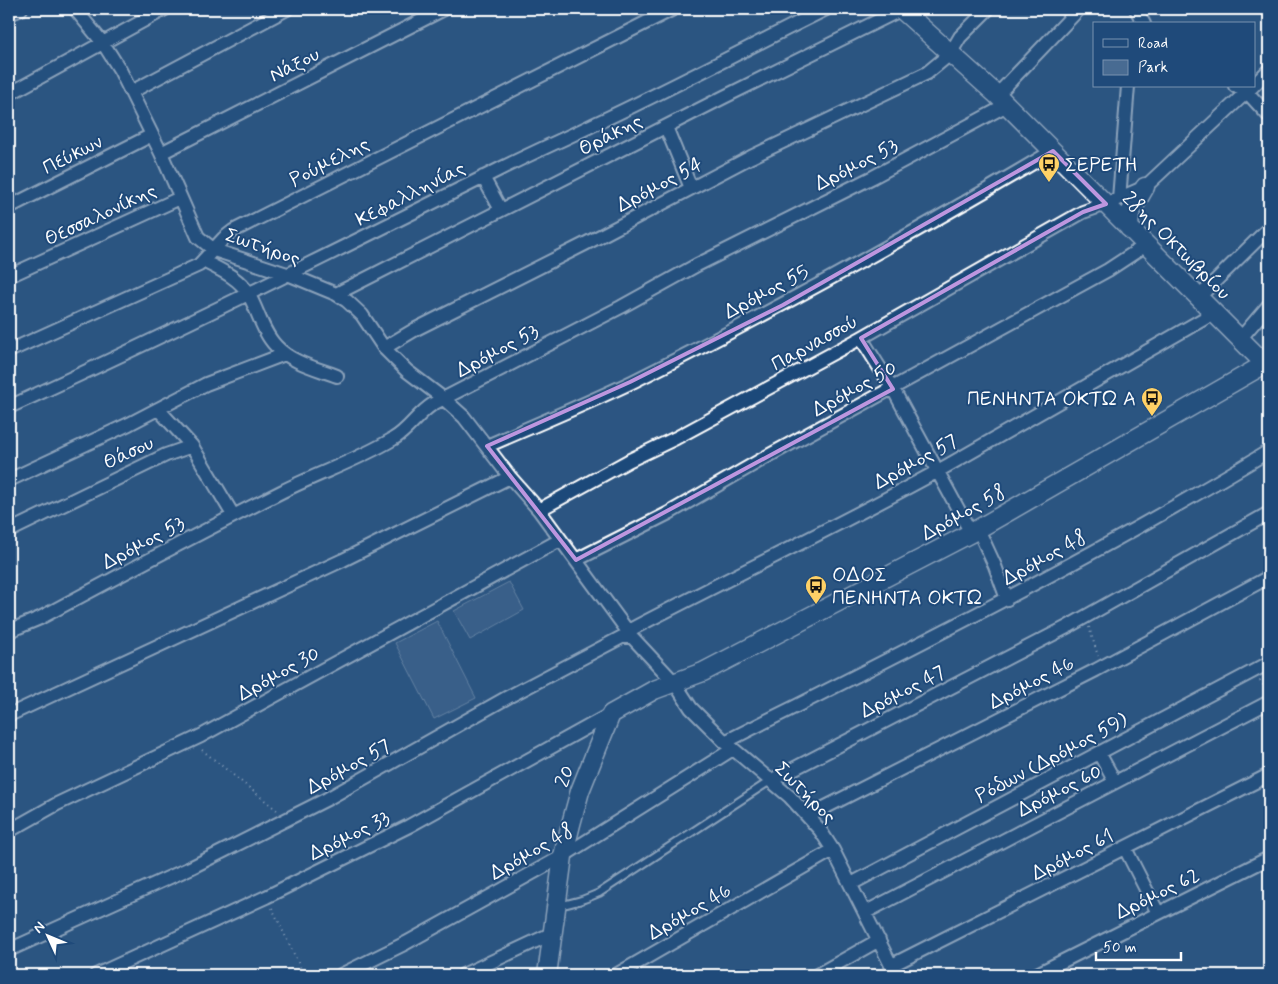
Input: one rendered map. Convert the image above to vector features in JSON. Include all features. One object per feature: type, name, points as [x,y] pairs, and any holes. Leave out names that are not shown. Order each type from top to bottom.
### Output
[{"type":"street","points":[[9,14],[21,9]]},
{"type":"street","name":"Σωτήρος","points":[[74,9],[103,43],[131,92],[161,153],[198,237],[214,250],[290,275],[336,294],[355,307],[384,348],[407,371],[464,417],[538,510],[630,634],[674,682],[691,708],[729,746],[808,816],[834,850],[894,970]]},
{"type":"street","points":[[9,94],[165,9]]},
{"type":"street","points":[[131,92],[286,9]]},
{"type":"street","name":"Νάξου","points":[[161,153],[444,9]]},
{"type":"street","name":"Ρούμελης","points":[[9,351],[199,265],[233,231],[672,9]]},
{"type":"street","name":"Κεφαλληνίας","points":[[9,407],[184,326],[248,293],[290,275],[483,177],[598,123],[826,9]]},
{"type":"street","name":"28ης Οκτωβρίου","points":[[901,9],[1002,100],[1053,151],[1112,201],[1129,228],[1267,366]]},
{"type":"street","name":"Θράκης","points":[[336,294],[901,9]]},
{"type":"street","name":"Δρόμος 54","points":[[384,348],[416,329],[751,157],[927,73],[950,54],[960,38],[988,9]]},
{"type":"street","name":"Δρόμος 53","points":[[9,632],[306,479],[369,453],[403,433],[424,409],[621,307],[697,265],[873,177],[1002,100],[1079,9]]},
{"type":"street","points":[[1136,9],[1143,22]]},
{"type":"street","name":"Παρνασσού","points":[[1256,84],[1269,70]]},
{"type":"street","points":[[1112,201],[1128,88]]},
{"type":"street","points":[[1252,88],[1269,116]]},
{"type":"street","name":"Παρνασσού","points":[[538,510],[861,338],[1083,212],[1145,187],[1252,88]]},
{"type":"street","points":[[666,127],[691,188]]},
{"type":"street","name":"Πεύκων","points":[[9,207],[152,135]]},
{"type":"street","name":"Δρόμος 55","points":[[487,446],[630,382],[783,305],[958,208],[1053,151]]},
{"type":"street","points":[[483,177],[501,210]]},
{"type":"street","points":[[1129,228],[1130,213],[1145,187]]},
{"type":"street","name":"Θεσσαλονίκης","points":[[9,276],[180,198]]},
{"type":"street","points":[[1199,297],[1269,228]]},
{"type":"street","name":"Δρόμος 50","points":[[576,560],[669,513],[768,456],[1108,270],[1146,245]]},
{"type":"street","points":[[203,261],[237,281],[248,293],[274,344],[285,354],[293,360],[337,376]]},
{"type":"street","points":[[1240,339],[1269,305]]},
{"type":"street","name":"Δρόμος 57","points":[[9,950],[190,868],[360,781],[508,697],[630,634],[720,583],[817,536],[938,471],[1214,313]]},
{"type":"street","points":[[861,338],[893,389],[938,471],[995,566],[1007,599]]},
{"type":"street","points":[[9,480],[206,384],[285,354]]},
{"type":"street","name":"Δρόμος 58","points":[[611,714],[654,690],[703,672],[974,531],[1267,366]]},
{"type":"street","points":[[158,409],[192,446],[234,516]]},
{"type":"street","name":"Θάσου","points":[[9,531],[157,459],[192,446]]},
{"type":"street","name":"Δρόμος 48","points":[[341,975],[406,943],[563,856],[729,746],[1007,599],[1208,488],[1269,451]]},
{"type":"street","points":[[9,715],[343,560],[510,477]]},
{"type":"street","name":"Δρόμος 47","points":[[770,781],[1086,616],[1269,513]]},
{"type":"street","name":"Δρόμος 30","points":[[9,831],[58,804],[191,741],[560,540]]},
{"type":"street","name":"Δρόμος 46","points":[[808,816],[1100,668],[1269,577]]},
{"type":"street","name":"Ρόδων (Δρόμος 59)","points":[[851,884],[1269,663]]},
{"type":"street","name":"Δρόμος 60","points":[[866,912],[1269,702]]},
{"type":"street","name":"20","points":[[547,975],[563,856],[580,791],[611,714]]},
{"type":"street","name":"Δρόμος 33","points":[[96,975],[266,897],[409,826],[611,714]]},
{"type":"street","points":[[1100,752],[1115,782]]},
{"type":"street","name":"Δρόμος 61","points":[[894,970],[1125,848],[1269,775]]},
{"type":"street","points":[[1125,848],[1158,913]]},
{"type":"street","name":"Δρόμος 46","points":[[616,975],[634,970],[834,850]]},
{"type":"street","name":"Δρόμος 62","points":[[1035,975],[1269,858]]},
{"type":"street","points":[[463,975],[553,933]]},
{"type":"street","points":[[817,975],[879,940]]},
{"type":"lane","name":"Δρόμος 47","points":[[557,905],[570,904],[599,893],[770,781]]},
{"type":"path","points":[[1086,616],[1096,645],[1100,668]]},
{"type":"path","points":[[1252,672],[1269,695]]},
{"type":"path","points":[[191,741],[288,819]]},
{"type":"path","points":[[266,897],[304,975]]},
{"type":"highlighted area","points":[[1053,151],[1106,204],[1083,212],[861,338],[893,389],[576,560],[487,446],[630,382],[783,305]]},
{"type":"green space","points":[[509,582],[524,610],[470,640],[454,611]]},
{"type":"green space","points":[[437,621],[476,698],[434,719],[395,643]]},
{"type":"place","name":"ΣΕΡΕΤΗ","points":[[1049,183]]},
{"type":"place","name":"ΠΕΝΗΝΤΑ ΟΚΤΩ Α","points":[[1152,417]]},
{"type":"place","name":"ΟΔΟΣ ΠΕΝΗΝΤΑ ΟΚΤΩ","points":[[816,605]]}]
